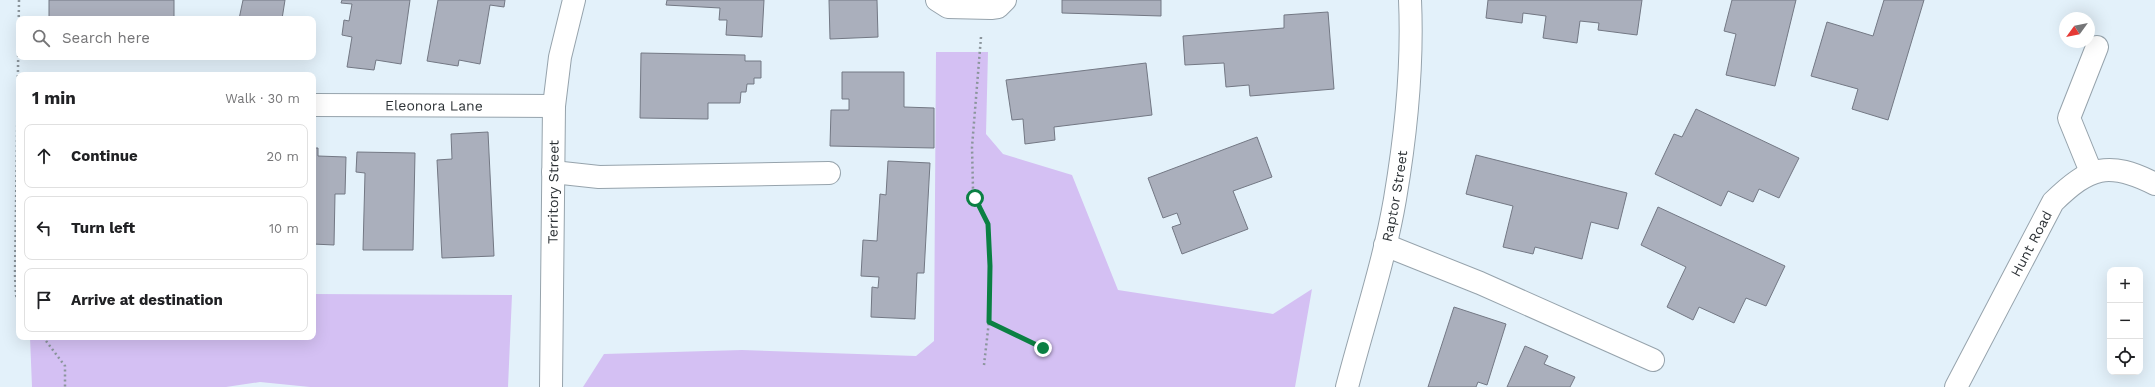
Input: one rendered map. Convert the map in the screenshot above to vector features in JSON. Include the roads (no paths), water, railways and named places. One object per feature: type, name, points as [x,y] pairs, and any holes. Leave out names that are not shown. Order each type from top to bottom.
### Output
[{"type":"street","name":"Territory Street","points":[[551,387],[554,106],[560,57],[574,0]]},
{"type":"street","points":[[937,0],[948,7],[991,8],[998,7],[1005,0]]},
{"type":"street","name":"Raptor Street","points":[[1347,387],[1385,245],[1395,199],[1407,98],[1411,32],[1410,0]]},
{"type":"street","points":[[2091,172],[2069,118],[2097,47]]},
{"type":"street","name":"Eleonora Lane","points":[[316,105],[554,106]]},
{"type":"street","name":"Hunt Road","points":[[1956,387],[2053,202],[2070,185],[2091,172],[2116,170],[2155,184]]},
{"type":"street","points":[[553,172],[599,177],[829,173]]},
{"type":"street","points":[[1385,245],[1480,283],[1653,360]]}]
